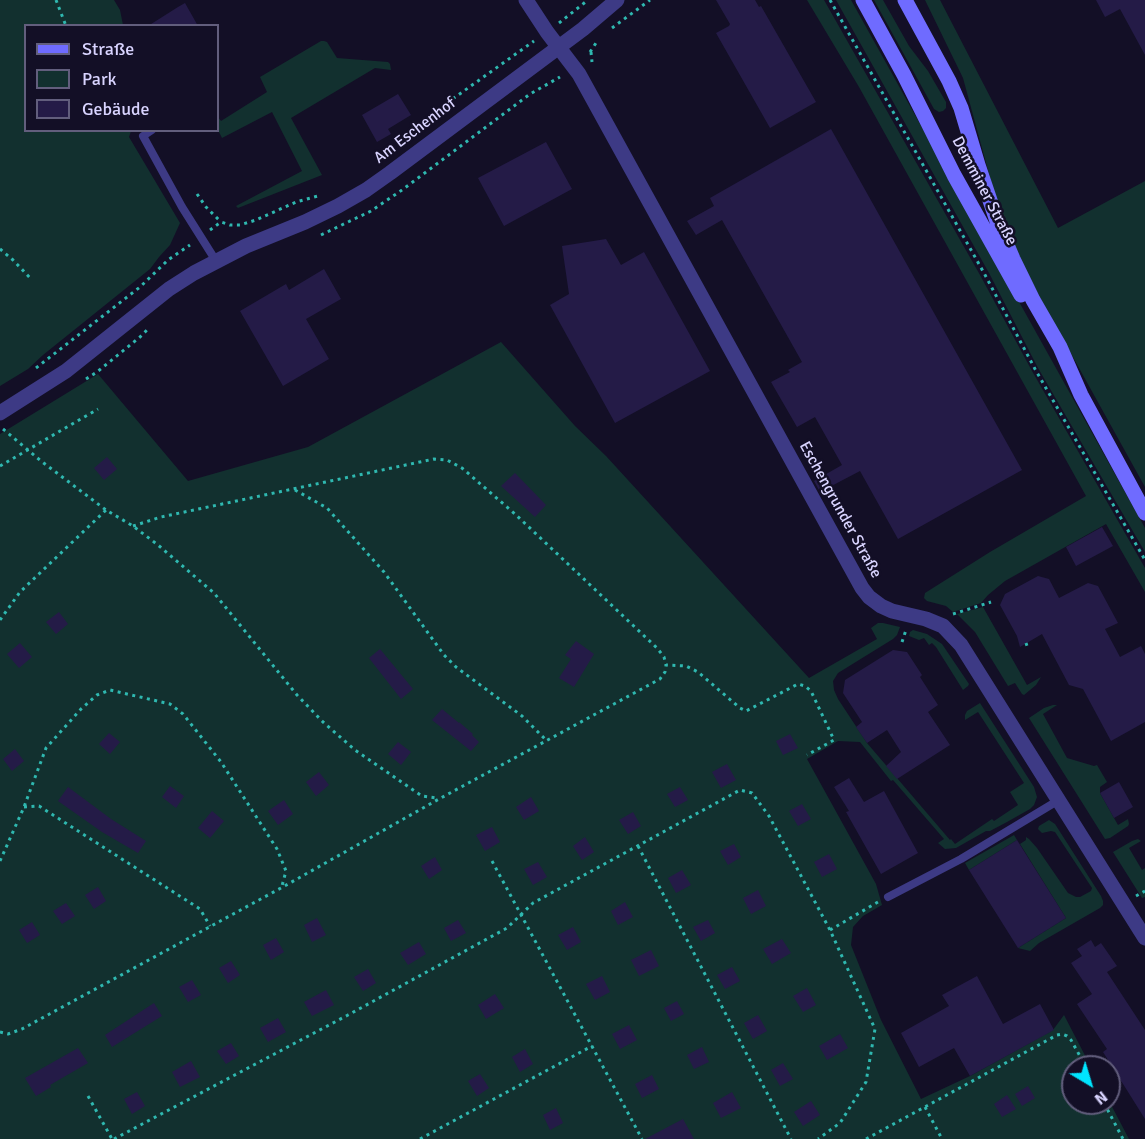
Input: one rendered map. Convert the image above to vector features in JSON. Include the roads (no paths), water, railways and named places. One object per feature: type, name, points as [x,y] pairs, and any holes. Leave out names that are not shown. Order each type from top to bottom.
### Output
[{"type":"main road","name":"Demminer Straße","points":[[863,0],[954,175],[1053,352],[1082,395]]},
{"type":"main road","name":"Demminer Straße","points":[[905,0],[961,108],[998,224],[1033,300],[1145,513]]},
{"type":"street","name":"Eschengrunder Straße","points":[[526,0],[579,74],[862,588],[881,606],[939,624],[961,645],[1145,938]]},
{"type":"street","name":"Am Eschenhof","points":[[0,412],[66,371],[169,289],[216,261],[305,222],[366,190],[559,47],[617,0]]},
{"type":"lane","points":[[149,132],[142,136],[216,261]]},
{"type":"lane","points":[[888,897],[961,859],[1059,800]]}]
